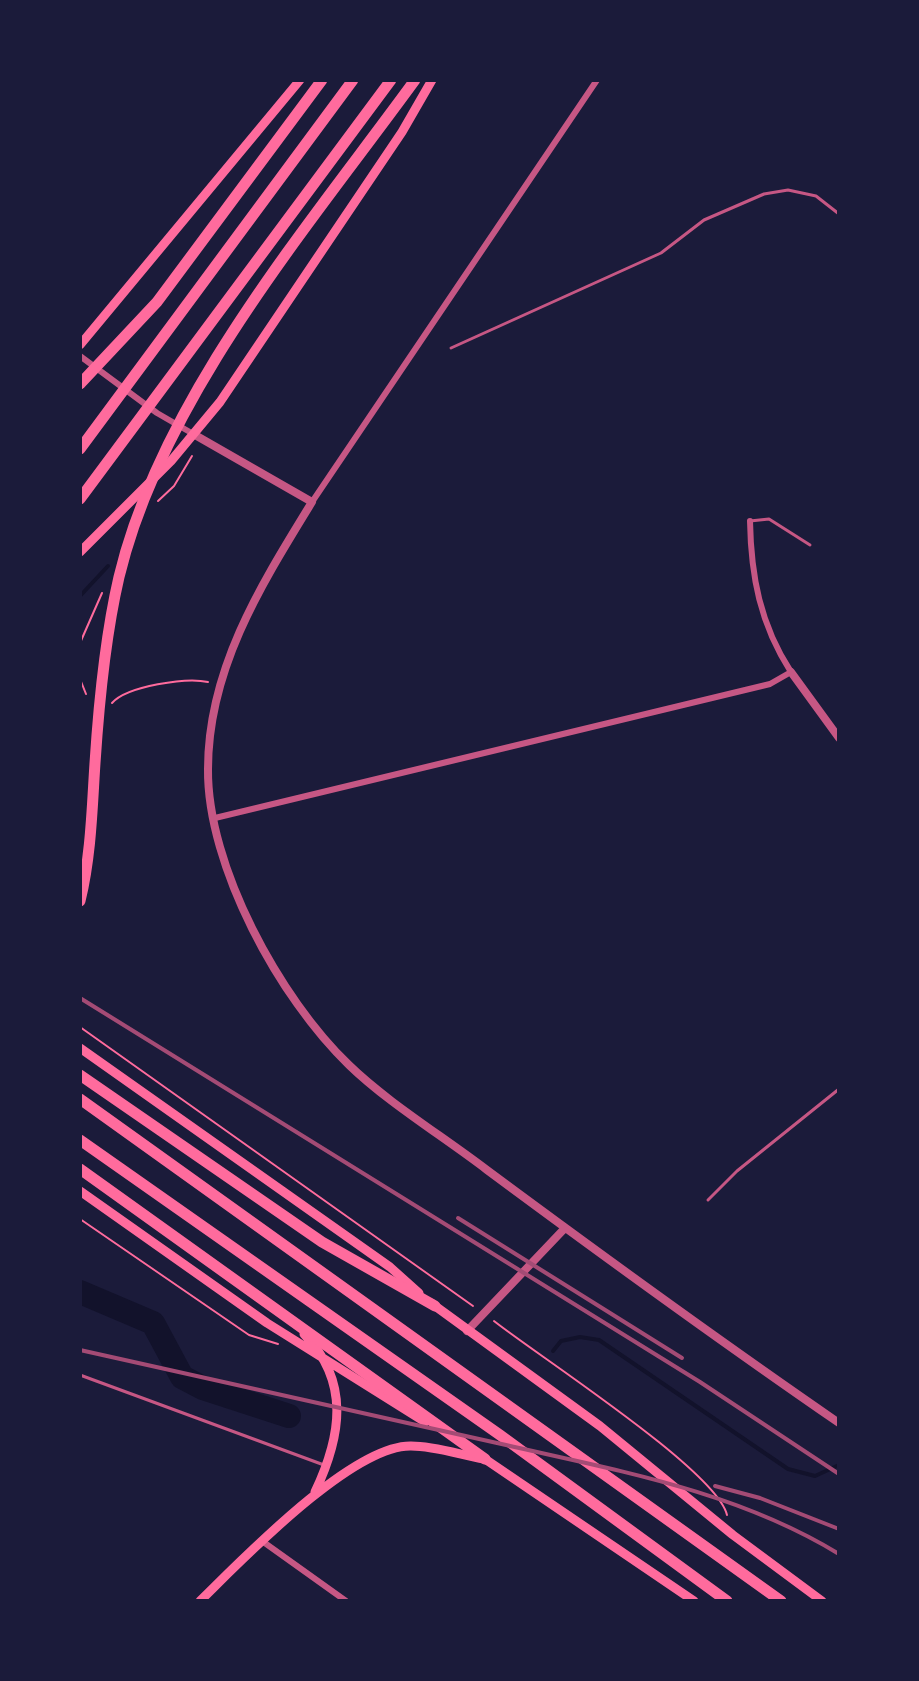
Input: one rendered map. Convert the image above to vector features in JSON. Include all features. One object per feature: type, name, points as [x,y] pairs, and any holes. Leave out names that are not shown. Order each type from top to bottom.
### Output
[{"type":"highway","points":[[80,384],[157,302],[322,80]]},
{"type":"highway","points":[[80,449],[353,80]]},
{"type":"highway","points":[[80,499],[391,80]]},
{"type":"highway","points":[[80,901],[90,851],[105,655],[120,575],[149,486],[185,412],[224,348],[303,233],[415,80]]},
{"type":"highway","points":[[80,1075],[322,1242],[435,1306]]},
{"type":"highway","points":[[80,1099],[781,1601]]},
{"type":"highway","points":[[80,1140],[500,1435],[727,1601]]},
{"type":"highway","points":[[80,1169],[485,1459]]},
{"type":"main road","points":[[80,345],[300,80]]},
{"type":"main road","points":[[80,552],[195,435],[335,233],[432,80]]},
{"type":"main road","points":[[80,1048],[390,1267],[467,1331],[600,1426],[733,1535],[822,1601]]},
{"type":"main road","points":[[80,1191],[267,1323],[485,1459],[694,1601]]},
{"type":"main road","points":[[281,1310],[328,1362],[337,1409],[337,1434],[328,1466],[315,1492]]},
{"type":"main road","points":[[200,1601],[315,1492],[386,1450],[410,1446],[485,1459]]},
{"type":"street","points":[[597,80],[312,502],[264,580],[227,658],[212,726],[207,771],[215,818],[226,873],[256,938],[294,999],[349,1065],[565,1228],[835,1420],[839,1409]]},
{"type":"street","points":[[80,356],[157,413],[312,502]]},
{"type":"street","points":[[750,521],[754,584],[763,617],[791,672],[839,738]]},
{"type":"street","points":[[215,818],[754,690],[791,672]]},
{"type":"street","points":[[467,1331],[565,1228]]},
{"type":"street","points":[[262,1541],[346,1601]]},
{"type":"lane","points":[[451,348],[661,253],[704,220],[764,194],[788,190],[816,196],[839,214]]},
{"type":"lane","points":[[750,521],[769,519],[810,545]]},
{"type":"lane","points":[[708,1200],[737,1171],[839,1089]]},
{"type":"lane","points":[[80,1375],[328,1466]]},
{"type":"path","points":[[80,679],[87,695]]},
{"type":"path","points":[[109,708],[122,695],[197,679]]},
{"type":"path","points":[[80,1027],[642,1427],[726,1508],[733,1535]]},
{"type":"path","points":[[80,1219],[249,1335],[289,1348]]},
{"type":"waterway","points":[[80,596],[108,566]]},
{"type":"waterway","points":[[80,1292],[153,1323],[182,1377],[203,1388],[289,1416]]},
{"type":"waterway","points":[[553,1351],[561,1341],[580,1337],[599,1340],[788,1469],[815,1476],[839,1465]]},
{"type":"railway","points":[[80,998],[700,1382],[839,1474]]},
{"type":"railway","points":[[458,1218],[682,1358]]},
{"type":"railway","points":[[80,1350],[592,1464],[677,1486],[760,1514],[839,1554]]},
{"type":"railway","points":[[715,1486],[760,1498],[839,1529]]}]
